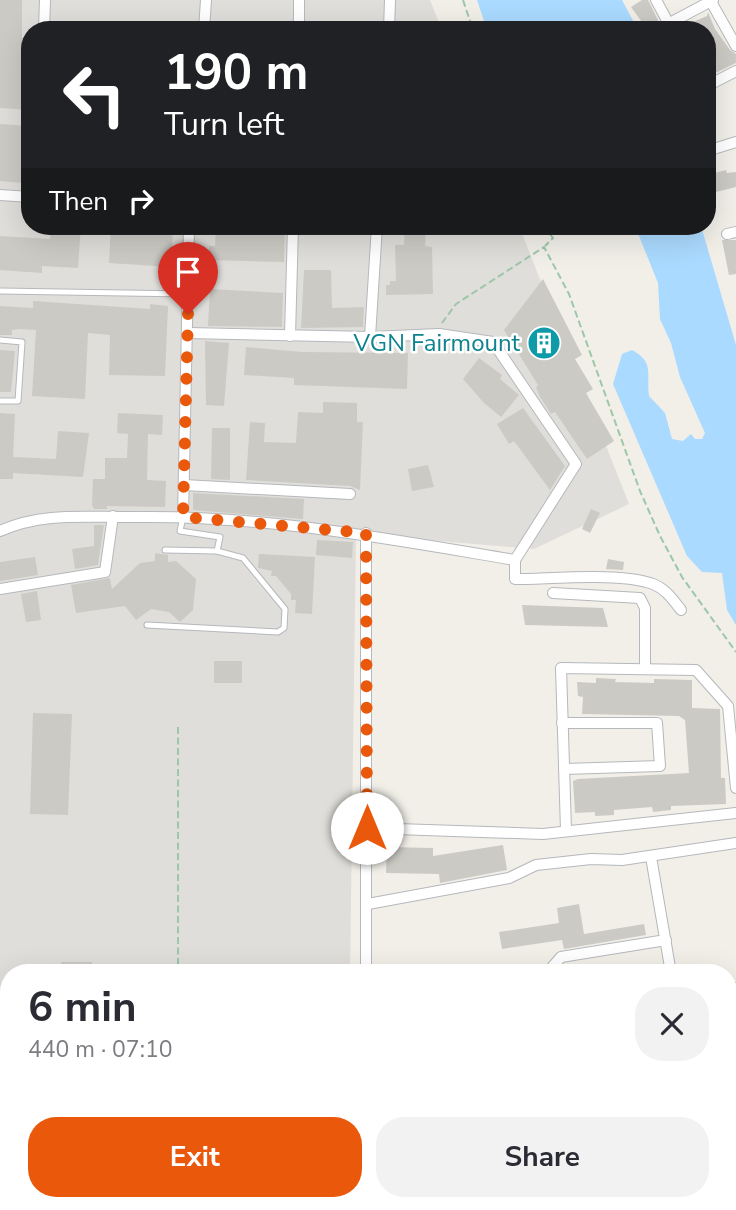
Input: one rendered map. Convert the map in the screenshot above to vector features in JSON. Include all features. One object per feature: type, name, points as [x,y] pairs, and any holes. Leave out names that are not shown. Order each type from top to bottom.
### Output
[{"type":"street","points":[[44,21],[45,0]]},
{"type":"street","points":[[205,21],[206,0]]},
{"type":"street","points":[[299,0],[299,21]]},
{"type":"street","points":[[389,21],[390,0]]},
{"type":"street","points":[[656,0],[667,21]]},
{"type":"street","points":[[679,21],[711,0],[736,46]]},
{"type":"street","points":[[716,81],[736,71]]},
{"type":"street","points":[[716,148],[736,142]]},
{"type":"street","points":[[0,195],[21,196]]},
{"type":"street","points":[[183,517],[190,235]]},
{"type":"street","points":[[290,336],[293,235]]},
{"type":"street","points":[[370,337],[376,235]]},
{"type":"street","points":[[188,333],[370,337],[439,334],[493,342],[576,464],[515,560],[515,579],[595,578],[653,583],[667,592],[681,610]]},
{"type":"street","points":[[184,485],[350,494]]},
{"type":"street","points":[[0,589],[105,572],[113,516]]},
{"type":"street","points":[[0,531],[38,518],[183,517],[366,533],[515,560]]},
{"type":"street","points":[[366,533],[366,964]]},
{"type":"street","points":[[553,593],[640,598],[645,608],[645,669]]},
{"type":"street","points":[[566,830],[561,668],[696,670],[728,706],[736,788]]},
{"type":"street","points":[[562,723],[657,723],[660,766],[564,769]]},
{"type":"street","points":[[367,828],[543,834],[736,813]]},
{"type":"street","points":[[368,904],[509,878],[536,865],[651,857],[736,843]]},
{"type":"street","points":[[651,857],[670,964]]},
{"type":"street","points":[[555,964],[561,957],[666,940]]},
{"type":"lane","points":[[0,291],[188,294]]},
{"type":"lane","points":[[0,340],[22,342],[18,401],[0,401]]},
{"type":"lane","points":[[183,517],[180,531],[220,537],[217,551]]},
{"type":"lane","points":[[148,625],[278,632],[284,628],[285,609],[243,558],[217,551],[165,550]]},
{"type":"path","points":[[463,0],[470,21]]},
{"type":"path","points":[[439,334],[456,304],[544,247],[553,238],[551,235]]},
{"type":"path","points":[[544,247],[569,294],[639,491],[660,537],[682,577],[736,652]]},
{"type":"path","points":[[178,727],[178,964]]},
{"type":"shaded area","points":[[0,0],[430,0],[438,21],[21,21],[21,235],[523,235],[629,504],[534,549],[356,534],[350,964],[0,964]]},
{"type":"water","points":[[477,0],[622,0],[633,21],[484,21]]},
{"type":"water","points":[[639,235],[704,235],[736,345],[736,625],[727,610],[722,573],[702,572],[687,556],[613,384],[622,354],[632,350],[647,364],[649,396],[665,413],[672,439],[683,441],[691,434],[695,439],[702,439],[705,433],[680,377],[671,343],[660,319],[658,283]]},
{"type":"building","points":[[0,0],[22,0],[21,109],[0,108]]},
{"type":"building","points":[[642,0],[648,0],[658,21],[641,21],[631,7]]},
{"type":"building","points":[[708,12],[712,21],[695,21],[707,16]]},
{"type":"building","points":[[716,30],[736,54],[736,63],[716,73]]},
{"type":"building","points":[[0,124],[21,125],[21,183],[0,181]]},
{"type":"building","points":[[726,170],[727,173],[736,172],[736,187],[716,192],[716,173]]},
{"type":"building","points":[[50,235],[80,235],[78,268],[42,266],[42,273],[0,270],[0,236],[50,239]]},
{"type":"building","points":[[111,235],[173,235],[171,267],[109,263]]},
{"type":"building","points":[[216,235],[285,235],[284,262],[208,260],[209,246],[215,246]]},
{"type":"building","points":[[405,235],[426,235],[425,246],[432,247],[433,294],[386,295],[386,285],[390,285],[390,281],[396,281],[395,245],[404,245]]},
{"type":"building","points":[[722,240],[736,240],[736,274],[729,275]]},
{"type":"building","points":[[304,270],[331,270],[332,308],[364,307],[363,327],[301,328]]},
{"type":"building","points":[[543,279],[582,355],[575,359],[593,389],[586,393],[614,441],[587,459],[555,412],[551,414],[540,397],[536,387],[538,385],[504,330]]},
{"type":"building","points":[[210,289],[283,293],[282,327],[208,326]]},
{"type":"building","points":[[33,301],[150,309],[150,304],[168,306],[165,376],[109,375],[110,335],[88,333],[85,399],[32,396],[36,330],[12,330],[12,335],[0,335],[0,306],[33,308]]},
{"type":"building","points":[[205,341],[229,343],[224,406],[206,405]]},
{"type":"building","points":[[246,347],[302,352],[408,353],[407,389],[294,385],[294,378],[244,375]]},
{"type":"building","points":[[0,350],[15,351],[11,392],[0,392]]},
{"type":"building","points":[[479,358],[502,375],[500,379],[519,395],[501,417],[484,403],[463,379]]},
{"type":"building","points":[[323,402],[357,403],[357,422],[363,422],[360,490],[350,486],[246,480],[250,422],[265,423],[264,442],[296,443],[298,412],[323,413]]},
{"type":"building","points":[[523,408],[565,466],[550,490],[514,441],[509,444],[497,424]]},
{"type":"building","points":[[0,413],[15,414],[13,457],[56,459],[58,431],[89,433],[83,477],[13,473],[13,479],[0,479]]},
{"type":"building","points":[[118,413],[163,415],[162,435],[148,434],[147,480],[166,481],[165,507],[107,506],[107,509],[94,509],[92,505],[93,479],[105,479],[105,458],[127,458],[128,434],[117,433]]},
{"type":"building","points":[[212,428],[230,428],[230,480],[211,479]]},
{"type":"building","points":[[428,465],[434,487],[412,491],[408,469]]},
{"type":"building","points":[[193,493],[304,499],[303,519],[193,510]]},
{"type":"building","points":[[591,509],[600,513],[590,533],[582,529]]},
{"type":"building","points":[[94,525],[104,525],[98,565],[75,569],[72,549],[94,546]]},
{"type":"building","points":[[317,540],[353,542],[352,558],[316,555]]},
{"type":"building","points":[[155,553],[168,555],[168,562],[176,561],[196,579],[193,610],[180,622],[169,612],[151,609],[136,620],[125,606],[76,613],[71,585],[110,578],[112,589],[140,563],[155,561]]},
{"type":"building","points":[[259,554],[315,557],[312,614],[295,613],[296,600],[291,600],[291,594],[276,576],[271,576],[272,571],[258,568]]},
{"type":"building","points":[[35,557],[38,575],[0,581],[0,562]]},
{"type":"building","points":[[608,559],[624,562],[623,570],[606,569]]},
{"type":"building","points":[[37,591],[41,620],[26,622],[21,594]]},
{"type":"building","points":[[522,605],[603,608],[608,627],[525,625]]},
{"type":"building","points":[[214,661],[242,661],[242,683],[214,683]]},
{"type":"building","points":[[596,678],[616,679],[615,682],[654,683],[654,679],[692,680],[692,708],[720,709],[721,778],[725,778],[726,804],[671,806],[671,810],[653,812],[652,807],[614,810],[614,815],[575,813],[573,781],[578,779],[689,773],[685,720],[679,716],[582,714],[583,697],[578,696],[577,682],[596,683]]},
{"type":"building","points":[[33,713],[72,714],[68,815],[30,814]]},
{"type":"building","points":[[503,845],[507,870],[440,883],[439,874],[386,873],[387,847],[433,848],[433,856]]},
{"type":"building","points":[[579,904],[584,934],[644,924],[646,935],[564,949],[562,940],[502,949],[499,932],[559,923],[557,908]]},
{"type":"building","points":[[61,962],[92,962],[92,964]]},
{"type":"place","name":"VGN Fairmount","points":[[544,343]]},
{"type":"route","points":[[188,314],[183,517],[366,533],[367,828]]}]
